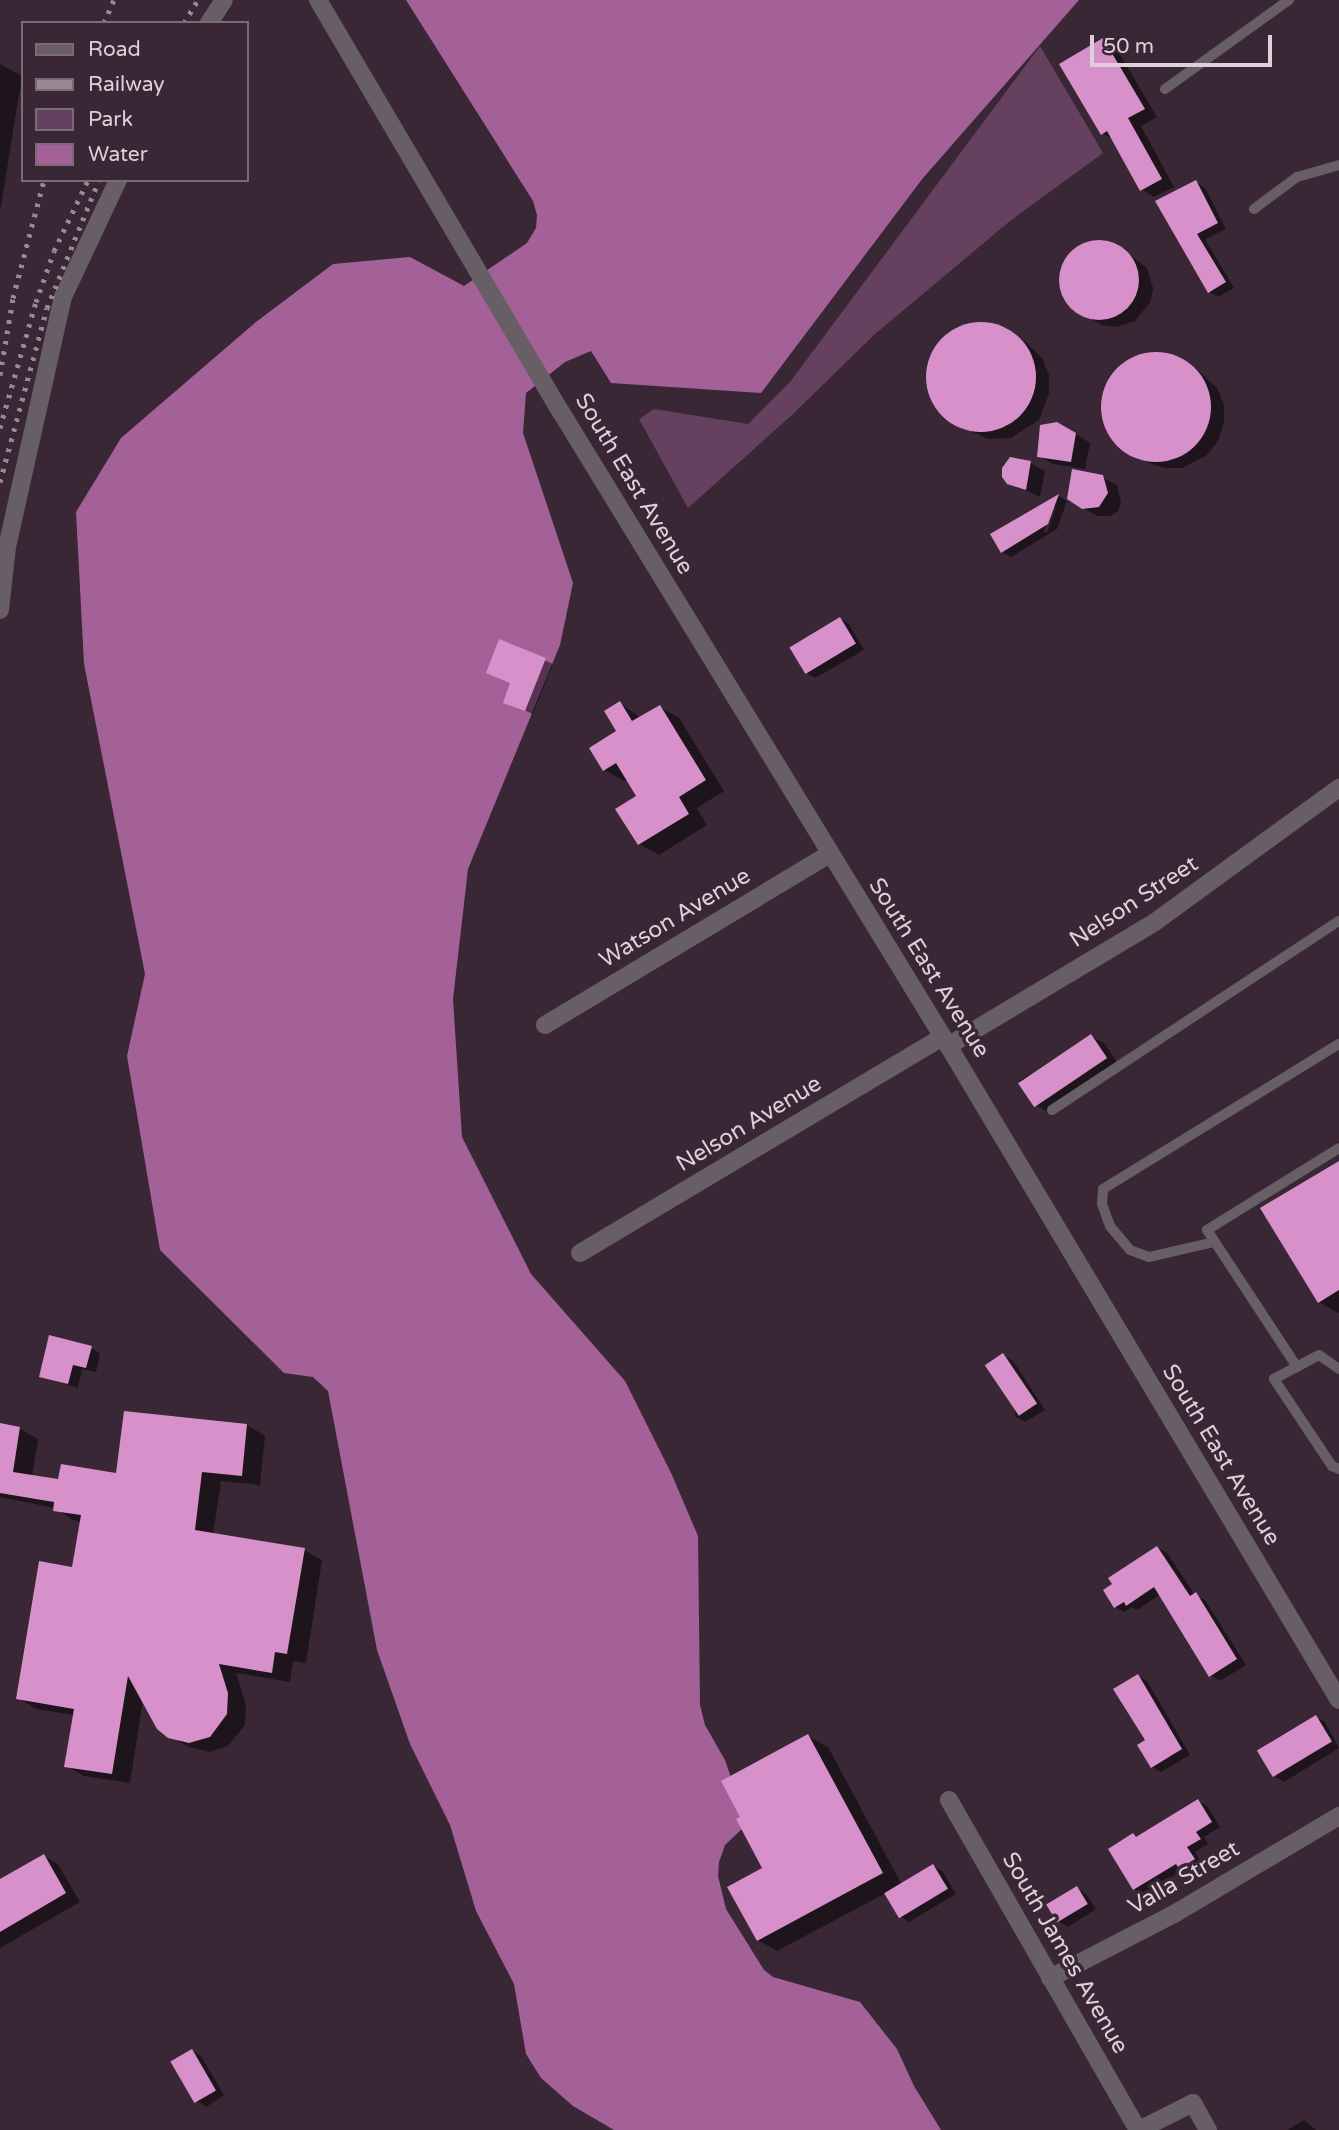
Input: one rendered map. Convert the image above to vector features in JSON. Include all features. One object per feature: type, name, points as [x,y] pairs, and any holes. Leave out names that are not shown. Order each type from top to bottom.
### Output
[{"type":"street","points":[[210,21],[224,0]]},
{"type":"street","name":"South East Avenue","points":[[318,0],[561,412],[946,1042],[1339,1700]]},
{"type":"street","points":[[0,610],[7,547],[64,297],[117,182]]},
{"type":"street","name":"Nelson Street","points":[[946,1042],[1155,922],[1339,788]]},
{"type":"street","name":"Watson Avenue","points":[[545,1025],[830,854]]},
{"type":"street","name":"Nelson Avenue","points":[[580,1253],[946,1042]]},
{"type":"street","name":"South James Avenue","points":[[949,1800],[1138,2130]]},
{"type":"street","name":"Valla Street","points":[[1050,1978],[1174,1914],[1339,1816]]},
{"type":"street","points":[[1138,2130],[1193,2103],[1208,2130]]},
{"type":"lane","points":[[1165,89],[1289,0]]},
{"type":"lane","points":[[1254,209],[1297,177],[1339,165]]},
{"type":"lane","points":[[1052,1110],[1339,920]]},
{"type":"lane","points":[[1214,1242],[1149,1257],[1130,1250],[1110,1226],[1102,1204],[1103,1189],[1339,1044]]},
{"type":"lane","points":[[1297,1367],[1207,1230],[1339,1148]]},
{"type":"lane","points":[[1339,1369],[1320,1355],[1274,1379],[1332,1465],[1339,1469]]},
{"type":"green space","points":[[1040,46],[1103,153],[1010,221],[875,334],[792,415],[688,508],[639,419],[654,409],[748,424],[790,382]]},
{"type":"water","points":[[406,0],[1079,0],[923,178],[761,393],[611,383],[591,351],[565,362],[526,393],[523,433],[573,583],[560,645],[468,869],[453,999],[462,1137],[531,1274],[625,1381],[672,1475],[698,1536],[700,1705],[705,1725],[725,1760],[746,1822],[725,1845],[719,1862],[718,1876],[726,1909],[764,1970],[773,1977],[860,2002],[897,2049],[914,2086],[941,2130],[614,2130],[573,2106],[541,2078],[526,2054],[514,1984],[476,1911],[450,1825],[410,1744],[377,1650],[328,1391],[313,1377],[284,1373],[160,1250],[127,1056],[145,974],[84,664],[76,512],[121,438],[256,322],[333,264],[410,257],[464,286],[527,243],[536,228],[537,215],[533,201]]},
{"type":"building","points":[[1103,38],[1145,109],[1128,118],[1162,179],[1140,191],[1107,131],[1101,135],[1059,64]]},
{"type":"building","points":[[1196,180],[1218,223],[1197,234],[1226,282],[1208,293],[1155,201]]},
{"type":"building","points":[[1091,240],[1107,240],[1121,246],[1133,258],[1139,272],[1139,288],[1133,302],[1121,314],[1107,320],[1091,320],[1077,314],[1065,302],[1059,288],[1059,272],[1065,258],[1077,246]]},
{"type":"building","points":[[981,322],[1002,326],[1020,338],[1032,356],[1036,377],[1032,398],[1020,416],[1002,428],[981,432],[960,428],[942,416],[930,398],[926,377],[930,356],[942,338],[960,326]]},
{"type":"building","points":[[1156,352],[1177,356],[1195,368],[1207,386],[1211,407],[1207,428],[1195,446],[1177,458],[1156,462],[1135,458],[1117,446],[1105,428],[1101,407],[1105,386],[1117,368],[1135,356]]},
{"type":"building","points":[[1057,422],[1076,433],[1071,462],[1037,457],[1040,425]]},
{"type":"building","points":[[1010,457],[1031,461],[1026,490],[1007,484],[1002,477],[1002,468]]},
{"type":"building","points":[[1072,469],[1103,475],[1108,493],[1099,507],[1082,509],[1067,499]]},
{"type":"building","points":[[1059,494],[1048,524],[1001,553],[990,534]]},
{"type":"building","points":[[840,617],[856,644],[805,674],[789,647]]},
{"type":"building","points":[[499,639],[546,658],[525,711],[503,703],[510,683],[486,673]]},
{"type":"building","points":[[620,701],[632,721],[660,705],[706,780],[679,797],[689,814],[638,845],[615,809],[636,796],[616,763],[603,771],[589,748],[616,731],[604,711]]},
{"type":"building","points":[[1091,1034],[1107,1058],[1034,1107],[1018,1083]]},
{"type":"building","points":[[1339,1161],[1339,1290],[1318,1303],[1260,1208]]},
{"type":"building","points":[[49,1335],[92,1346],[86,1368],[73,1365],[68,1384],[39,1377]]},
{"type":"building","points":[[1003,1353],[1037,1404],[1019,1416],[985,1365]]},
{"type":"building","points":[[124,1411],[247,1424],[242,1476],[202,1472],[195,1530],[305,1548],[287,1654],[275,1652],[272,1673],[219,1664],[228,1693],[227,1714],[210,1737],[189,1743],[168,1738],[157,1729],[128,1676],[112,1774],[64,1767],[74,1709],[16,1699],[39,1561],[72,1567],[81,1515],[53,1511],[54,1502],[0,1493],[0,1423],[20,1427],[13,1472],[58,1479],[61,1464],[116,1473]]},
{"type":"building","points":[[1157,1546],[1190,1596],[1196,1592],[1237,1659],[1209,1677],[1154,1587],[1126,1606],[1124,1602],[1114,1608],[1103,1590],[1112,1584],[1108,1578]]},
{"type":"building","points":[[1138,1674],[1182,1749],[1151,1768],[1137,1745],[1145,1740],[1113,1689]]},
{"type":"building","points":[[1316,1715],[1332,1742],[1273,1777],[1257,1751]]},
{"type":"building","points":[[808,1734],[883,1873],[757,1941],[727,1887],[762,1868],[736,1819],[740,1817],[721,1781]]},
{"type":"building","points":[[1198,1799],[1212,1822],[1196,1832],[1201,1839],[1187,1847],[1195,1859],[1179,1869],[1176,1864],[1133,1890],[1108,1849],[1133,1833],[1136,1837]]},
{"type":"building","points":[[44,1854],[66,1893],[0,1932],[0,1879]]},
{"type":"building","points":[[933,1864],[948,1889],[899,1918],[884,1893]]},
{"type":"building","points":[[1077,1886],[1088,1904],[1057,1923],[1046,1905]]},
{"type":"building","points":[[192,2049],[216,2091],[194,2103],[170,2062]]},
{"type":"railway","points":[[105,21],[114,0]]},
{"type":"railway","points":[[185,21],[198,0]]},
{"type":"railway","points":[[0,375],[13,298],[43,182]]},
{"type":"railway","points":[[0,428],[36,302],[54,251],[87,182]]},
{"type":"railway","points":[[0,482],[47,308],[98,182]]}]
